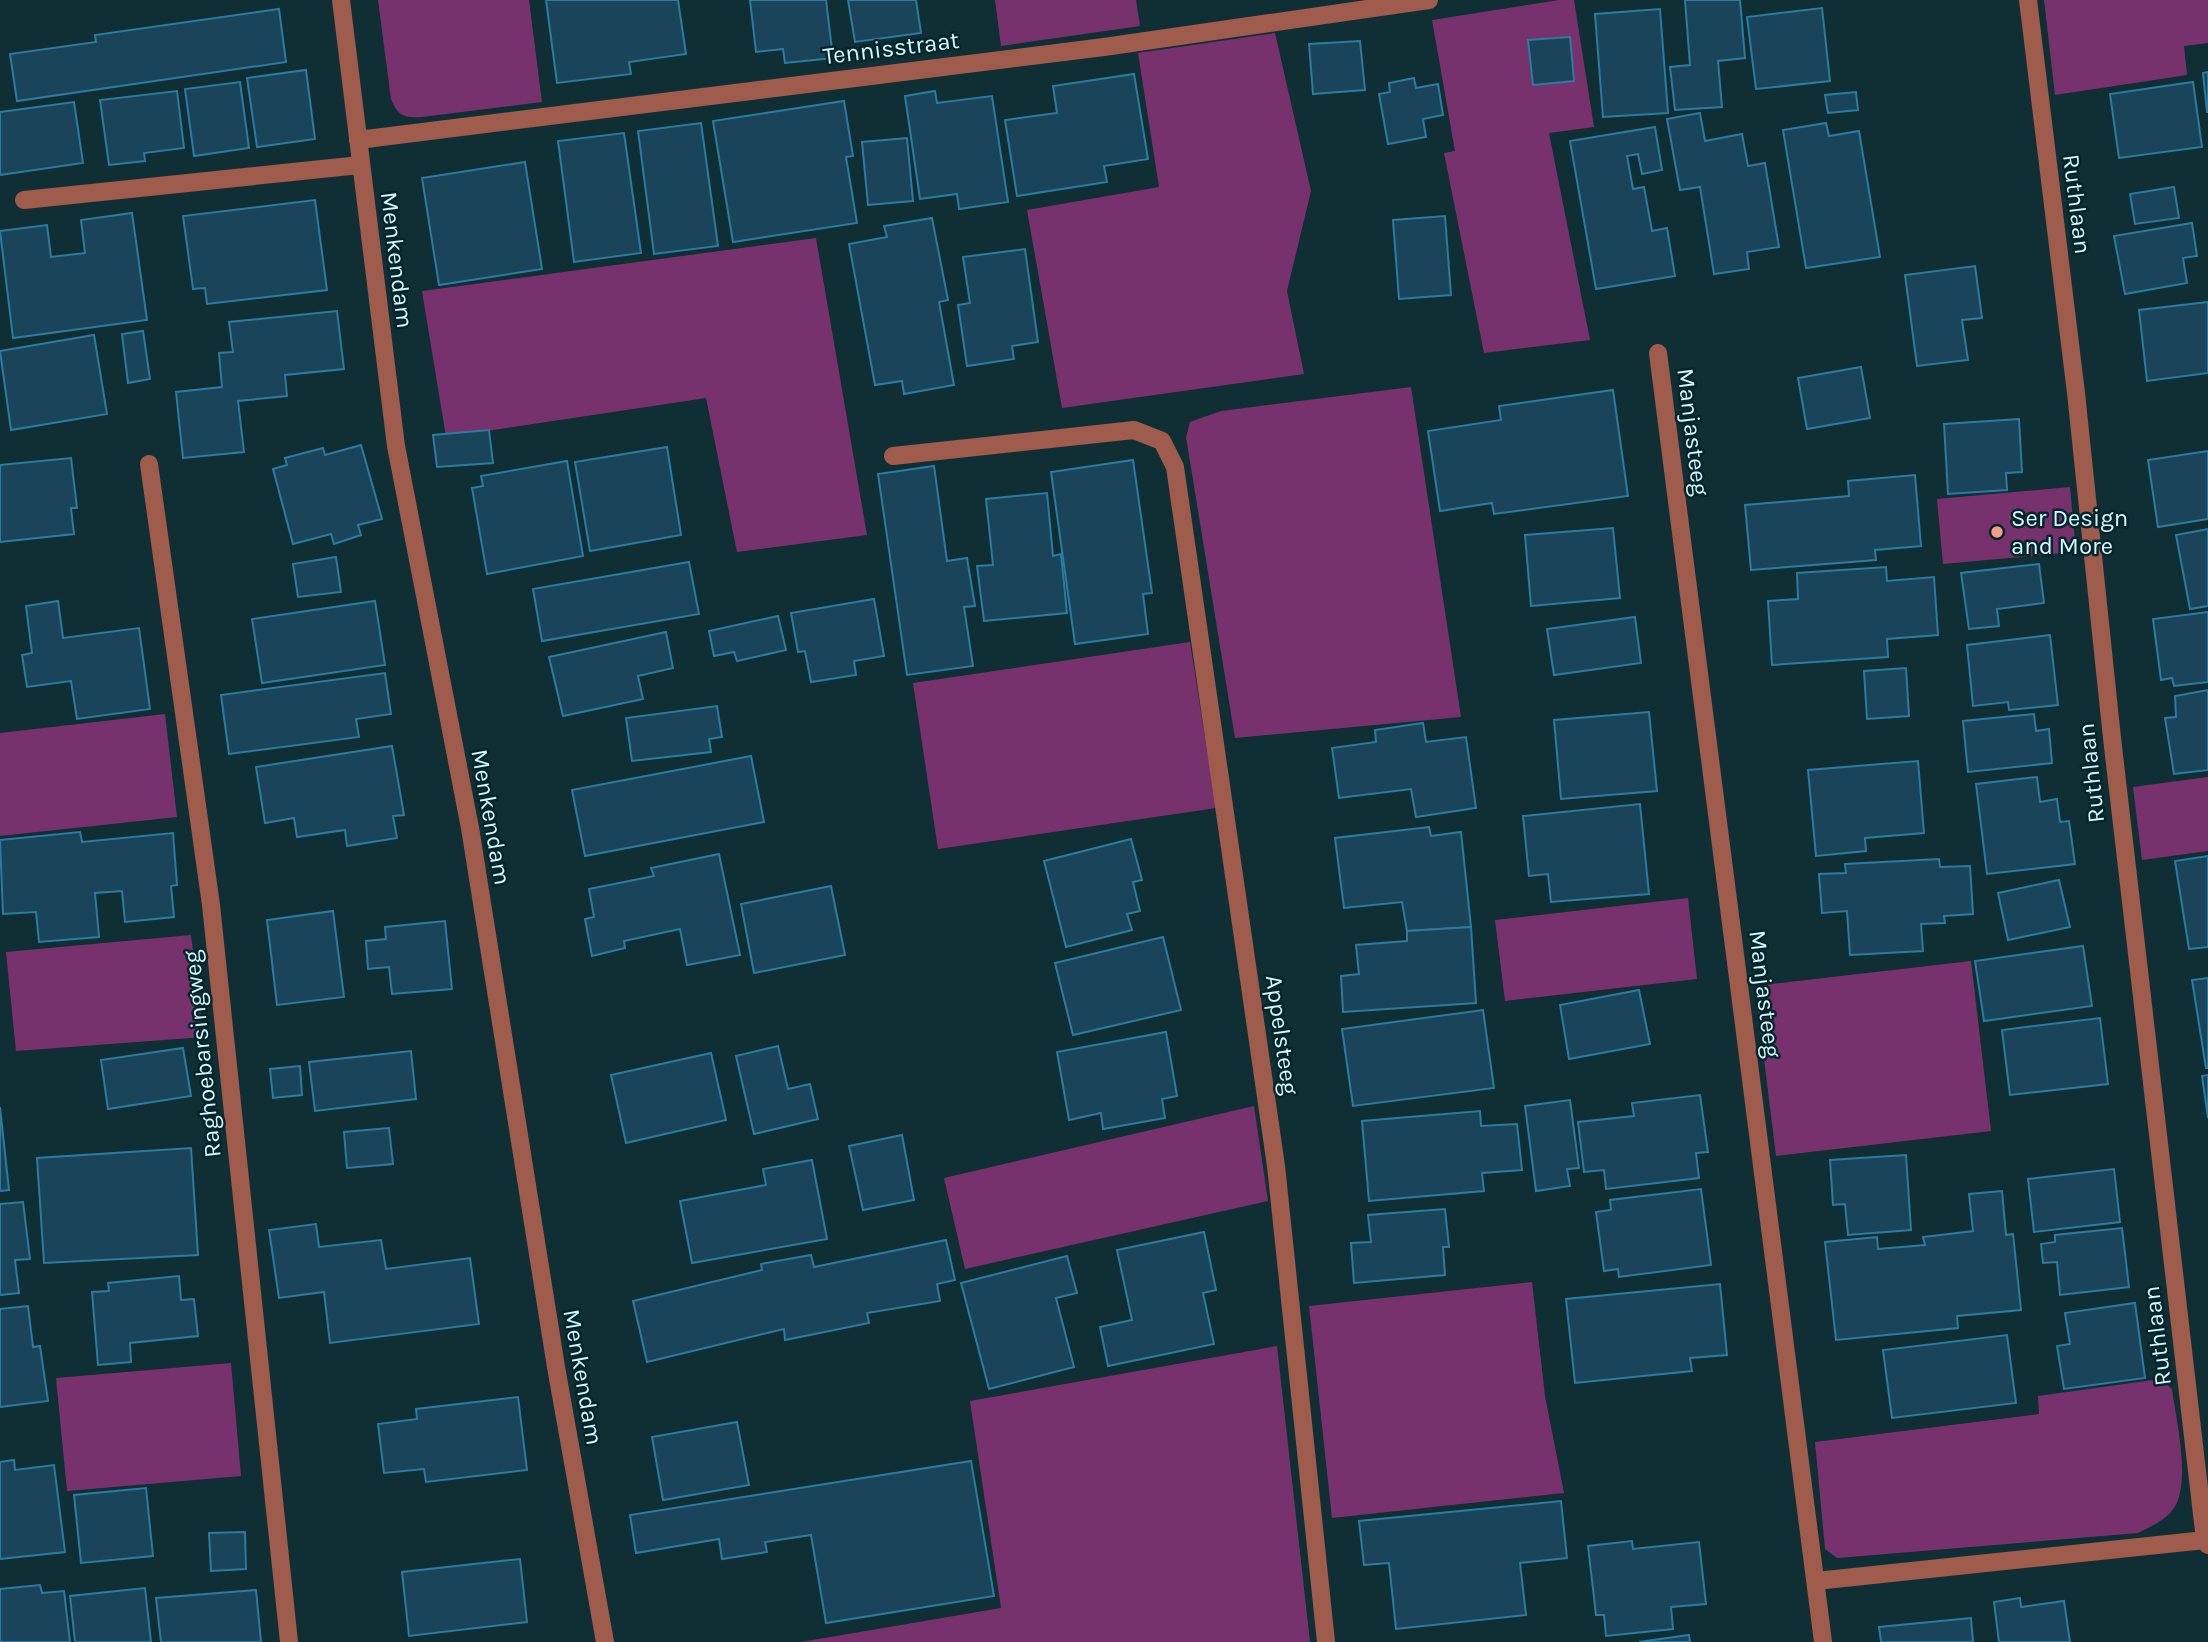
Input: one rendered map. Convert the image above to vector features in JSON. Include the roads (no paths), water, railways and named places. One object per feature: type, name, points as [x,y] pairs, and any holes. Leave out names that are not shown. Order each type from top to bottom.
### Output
[{"type":"street","name":"Menkendam","points":[[341,0],[396,446],[470,828],[556,1367],[605,1642]]},
{"type":"street","name":"Tennisstraat","points":[[358,140],[1104,47],[1429,0]]},
{"type":"street","name":"Ruthlaan","points":[[2028,0],[2076,393],[2112,738],[2206,1543]]},
{"type":"street","points":[[24,200],[360,165]]},
{"type":"street","name":"Manjasteeg","points":[[1658,353],[1823,1642]]},
{"type":"street","name":"Appelsteeg","points":[[893,456],[1134,430],[1161,441],[1175,467],[1276,1166],[1326,1642]]},
{"type":"street","name":"Raghoebarsingweg","points":[[149,464],[211,905],[289,1642]]},
{"type":"street","points":[[1816,1581],[2206,1543]]},
{"type":"place","name":"Ser Design and More","points":[[1997,532]]}]
